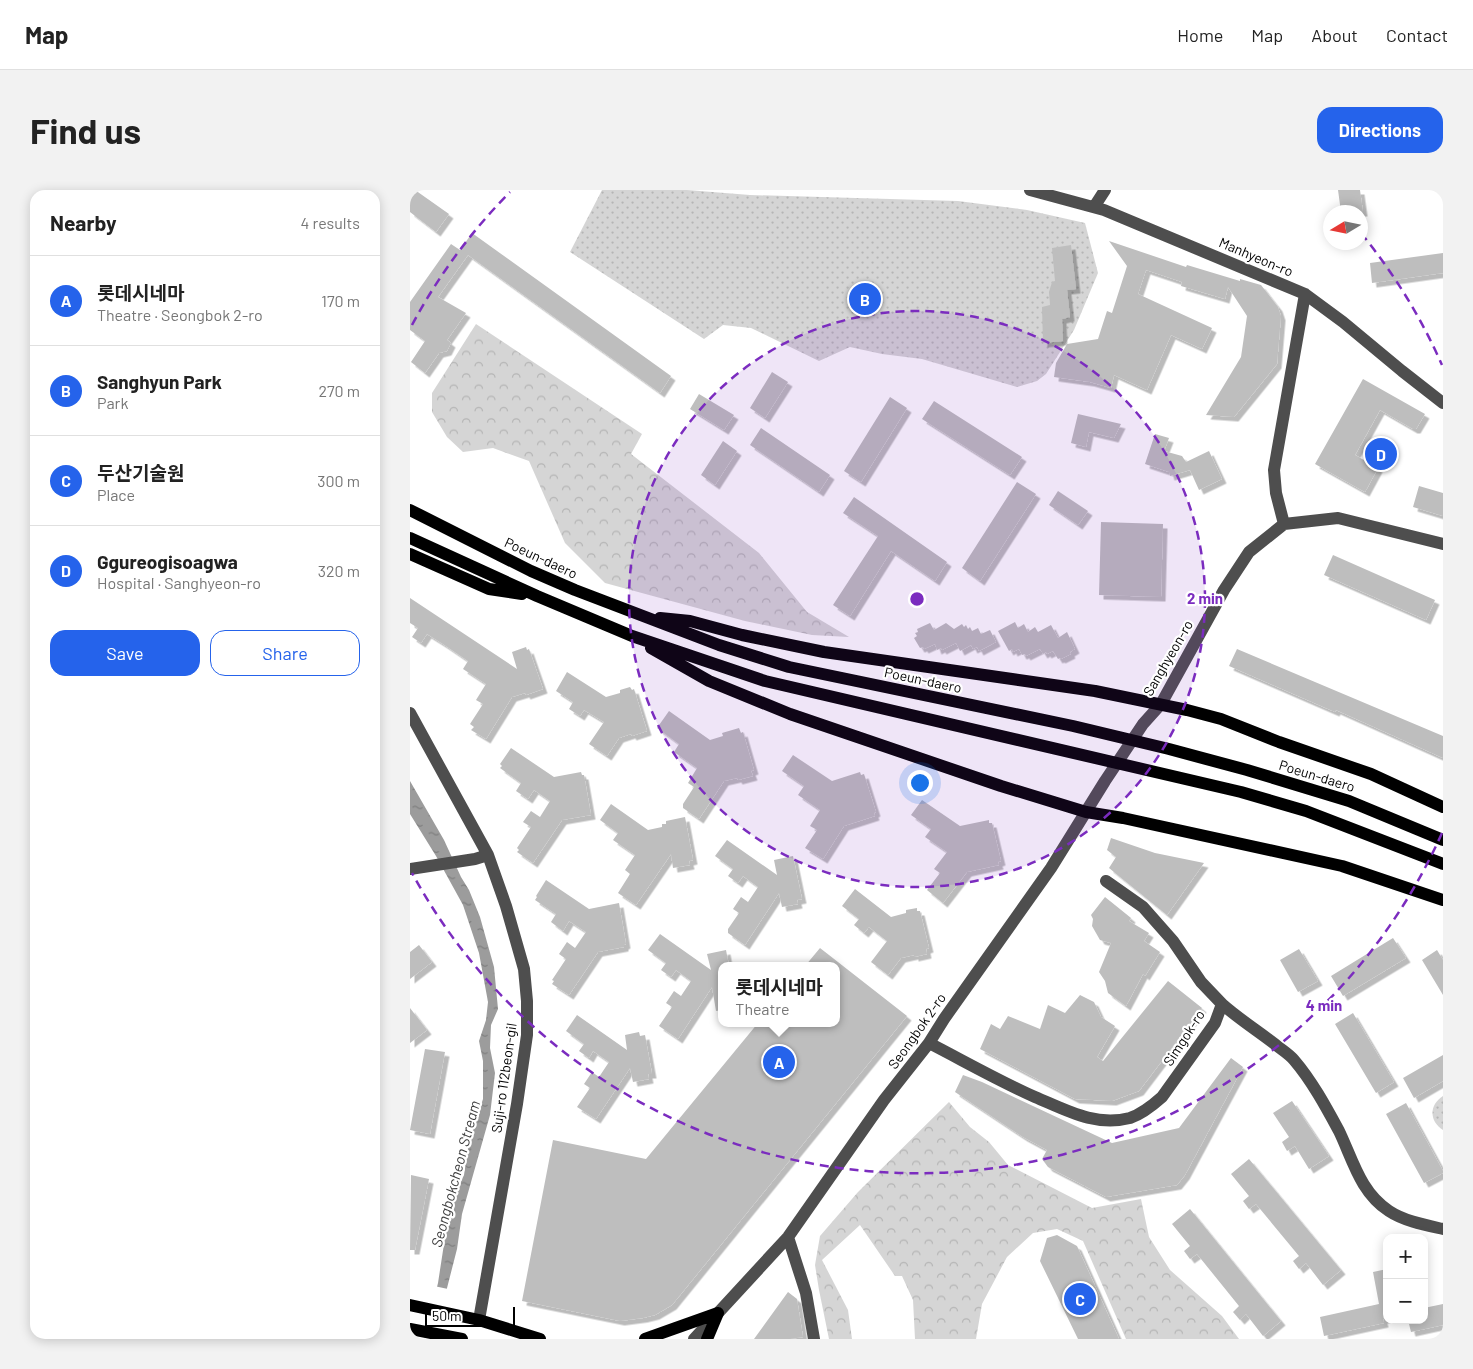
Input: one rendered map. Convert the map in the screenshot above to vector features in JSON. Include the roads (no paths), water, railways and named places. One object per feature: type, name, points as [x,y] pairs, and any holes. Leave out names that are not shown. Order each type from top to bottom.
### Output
[{"type":"main road","name":"Poeun-daero","points":[[410,510],[531,572],[719,645],[789,667],[1073,726],[1169,749],[1349,801],[1443,840]]},
{"type":"main road","points":[[410,538],[537,596],[632,636],[765,681],[1240,792],[1306,811],[1443,864]]},
{"type":"main road","points":[[410,554],[490,589],[537,596]]},
{"type":"main road","points":[[643,616],[690,621],[742,635],[824,652],[1096,691],[1161,704],[1221,719],[1279,742],[1371,774],[1443,807]]},
{"type":"main road","points":[[632,636],[709,681],[790,714],[1001,786],[1086,812],[1123,818],[1342,866],[1443,900]]},
{"type":"main road","points":[[410,1305],[479,1320],[540,1339]]},
{"type":"main road","points":[[645,1339],[718,1313]]},
{"type":"main road","points":[[707,1339],[718,1313]]},
{"type":"main road","points":[[410,1329],[462,1339]]},
{"type":"street","name":"Manhyeon-ro","points":[[1030,190],[1094,207],[1306,294],[1443,402]]},
{"type":"street","points":[[1094,207],[1105,190]]},
{"type":"street","points":[[1306,294],[1274,470],[1276,493],[1284,524],[1338,518],[1443,544]]},
{"type":"street","name":"Sanghyeon-ro","points":[[1143,724],[1161,704],[1224,590],[1249,552],[1284,524]]},
{"type":"street","name":"Suji-ro 112beon-gil","points":[[410,713],[488,855],[506,906],[524,969],[527,1001],[527,1035],[517,1104],[479,1320]]},
{"type":"street","name":"Seongbok 2-ro","points":[[694,1339],[788,1237],[884,1100],[929,1043],[949,1011],[1051,868],[1143,724]]},
{"type":"street","points":[[412,869],[475,859],[488,855]]},
{"type":"street","points":[[1106,881],[1143,907],[1173,941],[1201,982],[1222,1004]]},
{"type":"street","name":"Simgok-ro","points":[[929,1043],[1062,1110],[1092,1119],[1112,1120],[1132,1117],[1152,1107],[1162,1097],[1215,1023],[1222,1004],[1294,1059],[1322,1099],[1362,1183],[1377,1201],[1390,1211],[1408,1219],[1443,1229]]},
{"type":"street","points":[[788,1237],[806,1293],[814,1339]]},
{"type":"water","points":[[410,781],[444,840],[480,917],[494,967],[498,1009],[491,1025],[490,1048],[495,1073],[490,1115],[462,1214],[457,1249],[434,1339],[424,1339],[438,1283],[450,1205],[464,1175],[469,1141],[483,1099],[483,1061],[479,1041],[486,1020],[488,1002],[479,953],[463,905],[410,814]]},
{"type":"place","name":"Sanghyun Park","points":[[865,299]]},
{"type":"place","name":"Ggureogisoagwa","points":[[1381,454]]},
{"type":"place","name":"롯데시네마","points":[[779,1062]]},
{"type":"place","name":"두산기술원","points":[[1080,1299]]},
{"type":"water label","name":"Seongbokcheon Stream","points":[[456,1174]]}]
